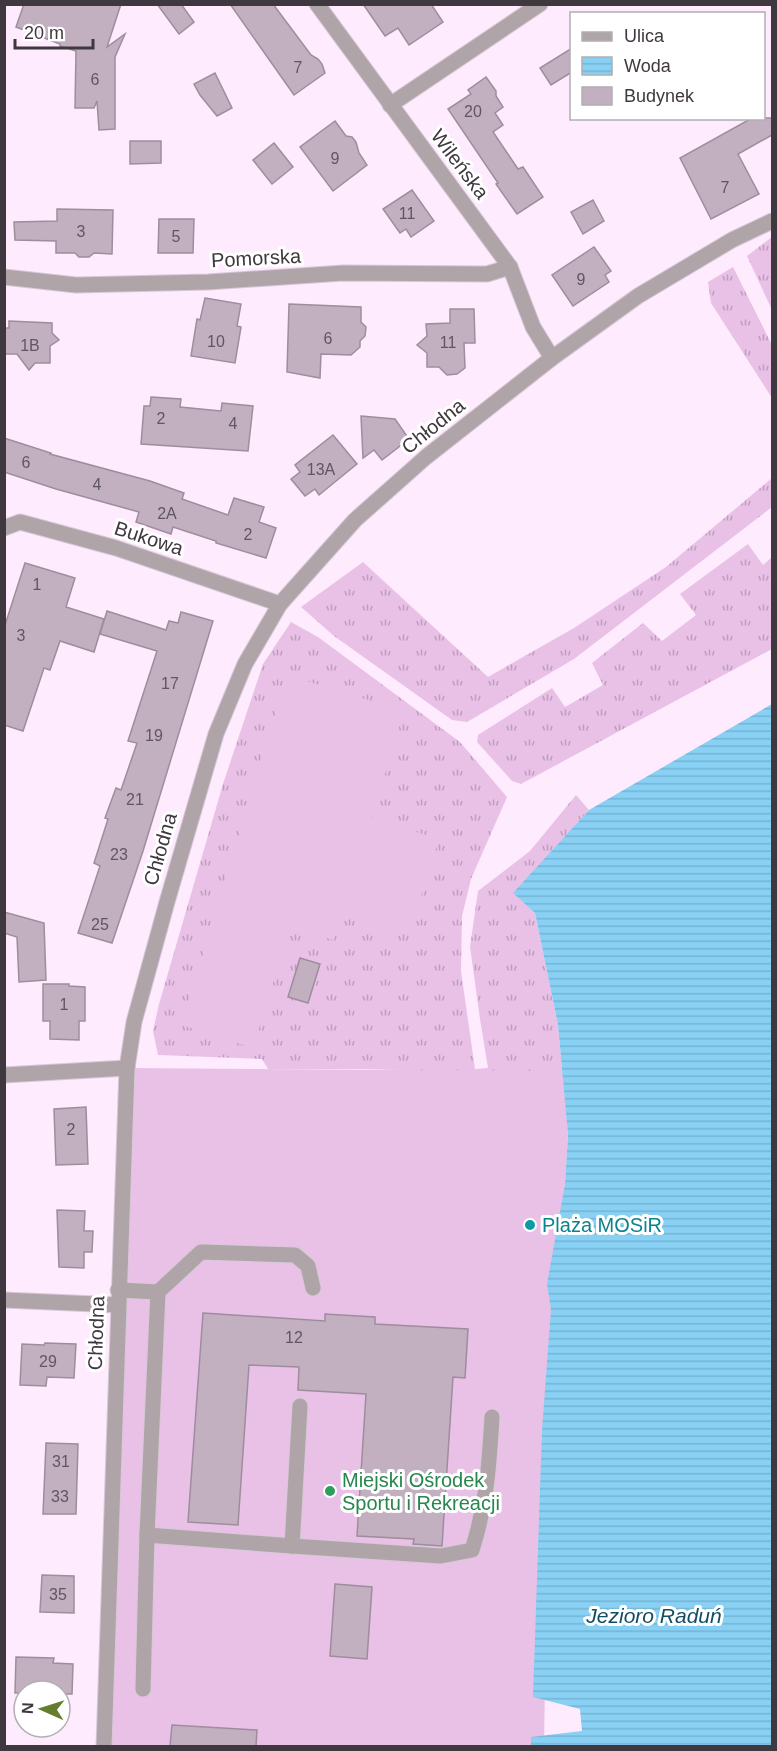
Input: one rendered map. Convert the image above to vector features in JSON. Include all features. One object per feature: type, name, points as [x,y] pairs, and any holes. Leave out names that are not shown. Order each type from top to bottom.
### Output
[{"type":"street","name":"Wileńska","points":[[317,4],[510,267],[533,327],[552,358]]},
{"type":"street","points":[[390,105],[540,4]]},
{"type":"street","name":"Chłodna","points":[[104,1746],[127,1068],[134,1022],[173,881],[216,734],[245,664],[279,604],[355,520],[426,458],[552,358],[638,296],[732,240],[772,221]]},
{"type":"street","name":"Pomorska","points":[[4,277],[87,285],[208,282],[343,273],[487,274],[510,267]]},
{"type":"street","name":"Bukowa","points":[[4,528],[20,522],[116,548],[279,604]]},
{"type":"street","points":[[4,1075],[127,1068]]},
{"type":"street","points":[[4,1300],[118,1298],[158,1292],[201,1252],[295,1255],[308,1266],[313,1288]]},
{"type":"street","points":[[143,1689],[147,1534],[158,1292]]},
{"type":"street","points":[[292,1546],[300,1406]]},
{"type":"street","points":[[147,1534],[441,1556],[472,1550],[481,1522],[488,1481],[492,1417]]},
{"type":"green space","points":[[772,237],[772,310],[747,256]]},
{"type":"green space","points":[[733,267],[772,345],[772,398],[711,303],[708,282]]},
{"type":"green space","points":[[772,478],[772,507],[574,659],[467,722],[452,720],[334,636],[301,607],[363,562],[488,677],[574,628],[666,567]]},
{"type":"green space","points":[[748,544],[763,565],[772,557],[772,649],[521,784],[512,781],[477,742],[478,735],[552,688],[565,707],[603,685],[592,663],[643,623],[662,641],[696,615],[680,594]]},
{"type":"green space","points":[[291,622],[318,637],[460,742],[507,797],[471,879],[462,916],[461,971],[475,1069],[488,1068],[470,947],[478,891],[530,851],[576,795],[589,810],[514,893],[535,913],[558,1025],[567,1122],[325,1071],[399,1069],[268,1069],[262,1059],[158,1055],[153,1031],[159,1004],[223,784],[263,664]]},
{"type":"green space","points":[[287,675],[404,711],[372,818],[439,839],[409,934],[342,914],[334,940],[290,928],[253,1048],[182,1025]]},
{"type":"green space","name":"Miejski Ośrodek Sportu i Rekreacji","points":[[127,1068],[562,1071],[568,1135],[551,1309],[544,1746],[104,1746]]},
{"type":"water","name":"Jezioro Raduń","points":[[772,704],[772,1746],[531,1746],[531,1737],[582,1731],[580,1709],[533,1697],[542,1430],[551,1309],[547,1284],[565,1184],[568,1135],[558,1025],[535,913],[513,893],[589,810]]},
{"type":"building","points":[[24,4],[121,4],[107,47],[125,34],[115,57],[115,129],[99,130],[97,101],[94,108],[75,108],[76,51],[16,27]]},
{"type":"building","points":[[157,4],[181,4],[194,22],[179,34]]},
{"type":"building","points":[[230,4],[273,4],[311,55],[322,64],[325,73],[294,95]]},
{"type":"building","points":[[363,4],[431,4],[443,22],[409,45],[398,28],[385,36]]},
{"type":"building","points":[[570,49],[570,73],[551,85],[540,68]]},
{"type":"building","points":[[215,73],[232,108],[217,116],[194,84]]},
{"type":"building","points":[[486,77],[503,107],[495,113],[503,125],[493,132],[518,169],[523,167],[543,197],[517,214],[448,109],[471,94],[468,90]]},
{"type":"building","points":[[772,118],[772,135],[738,154],[759,194],[711,219],[680,158],[748,120]]},
{"type":"building","points":[[335,121],[346,136],[352,137],[356,142],[359,153],[367,165],[333,191],[300,147]]},
{"type":"building","points":[[130,141],[161,141],[161,163],[130,164]]},
{"type":"building","points":[[274,143],[293,167],[272,184],[253,160]]},
{"type":"building","points":[[412,190],[434,221],[411,237],[406,229],[400,233],[383,209]]},
{"type":"building","points":[[593,200],[604,221],[583,234],[571,212]]},
{"type":"building","points":[[57,209],[113,210],[112,254],[94,253],[89,257],[79,257],[75,253],[56,253],[56,241],[15,240],[14,222],[57,221]]},
{"type":"building","points":[[159,219],[194,219],[193,253],[158,253]]},
{"type":"building","points":[[594,247],[611,271],[605,275],[609,282],[573,306],[552,275]]},
{"type":"building","points":[[205,298],[241,304],[237,326],[241,327],[235,363],[191,356],[197,319],[200,320]]},
{"type":"building","points":[[289,304],[361,307],[361,322],[366,327],[360,347],[351,355],[321,354],[320,378],[287,372]]},
{"type":"building","points":[[450,309],[474,309],[475,343],[464,343],[465,368],[457,374],[447,375],[439,367],[427,367],[427,353],[417,345],[427,336],[426,324],[450,323]]},
{"type":"building","points":[[9,321],[52,323],[52,333],[59,340],[50,346],[50,363],[35,363],[29,370],[17,354],[4,354],[4,328],[9,328]]},
{"type":"building","points":[[151,397],[181,399],[180,407],[221,411],[222,403],[253,406],[248,451],[141,444],[144,406],[150,406]]},
{"type":"building","points":[[361,416],[395,419],[409,439],[382,460],[374,450],[363,458]]},
{"type":"building","points":[[333,435],[357,464],[319,495],[315,489],[305,496],[291,479],[300,472],[295,465]]},
{"type":"building","points":[[4,438],[50,454],[150,481],[184,493],[182,499],[228,515],[234,498],[264,507],[259,522],[276,528],[266,558],[173,527],[171,534],[136,522],[139,512],[4,472]]},
{"type":"building","points":[[25,563],[75,578],[66,607],[104,619],[94,652],[60,641],[50,670],[44,668],[23,731],[4,725],[4,628]]},
{"type":"building","points":[[107,611],[166,630],[169,621],[178,623],[181,612],[213,621],[143,851],[112,943],[78,933],[100,866],[94,863],[108,819],[105,818],[116,788],[121,790],[137,743],[128,741],[157,651],[100,634]]},
{"type":"building","points":[[4,912],[44,923],[46,980],[19,982],[17,937],[4,933]]},
{"type":"building","points":[[300,958],[320,964],[308,1003],[288,997]]},
{"type":"building","points":[[43,984],[69,984],[69,986],[85,987],[85,1021],[79,1021],[79,1040],[50,1039],[50,1021],[43,1021]]},
{"type":"building","points":[[86,1107],[88,1164],[56,1165],[54,1109]]},
{"type":"building","points":[[57,1210],[85,1211],[84,1231],[93,1231],[92,1252],[84,1252],[84,1268],[59,1267]]},
{"type":"building","points":[[203,1313],[325,1321],[325,1314],[375,1317],[375,1324],[468,1329],[465,1378],[453,1377],[442,1546],[413,1544],[414,1539],[357,1536],[366,1394],[298,1390],[299,1367],[249,1365],[238,1525],[188,1522]]},
{"type":"building","points":[[45,1343],[76,1344],[74,1378],[47,1377],[46,1386],[20,1385],[22,1344],[44,1345]]},
{"type":"building","points":[[46,1443],[78,1444],[76,1514],[43,1514]]},
{"type":"building","points":[[42,1575],[74,1576],[74,1613],[40,1612]]},
{"type":"building","points":[[335,1584],[372,1587],[367,1659],[330,1656]]},
{"type":"building","points":[[16,1657],[54,1658],[53,1663],[73,1664],[72,1694],[72,1679],[15,1679]]},
{"type":"building","points":[[172,1725],[257,1730],[256,1746],[170,1746]]},
{"type":"place","name":"Plaża MOSiR","points":[[530,1225]]},
{"type":"place","name":"Miejski Ośrodek Sportu i Rekreacji","points":[[330,1491]]}]
